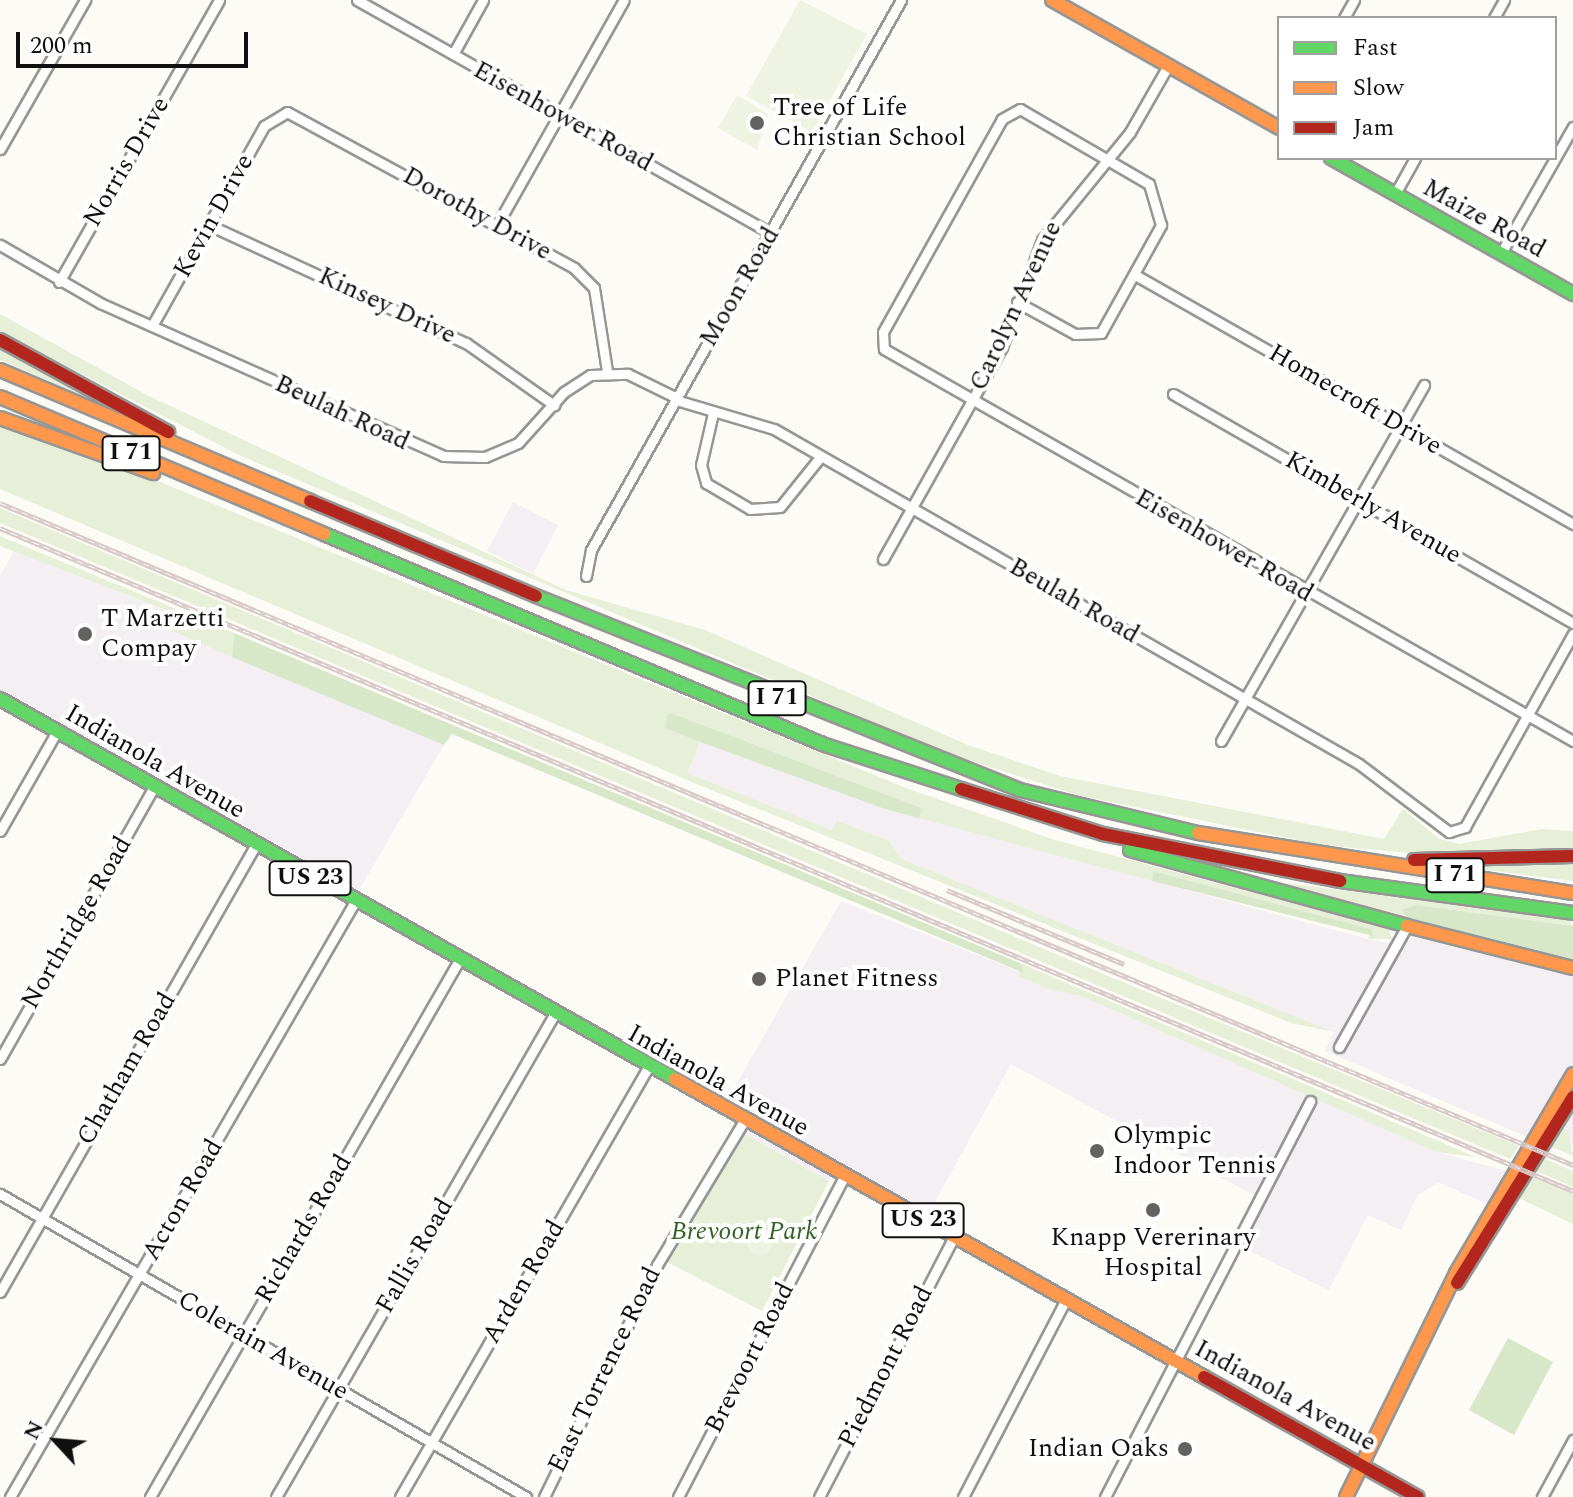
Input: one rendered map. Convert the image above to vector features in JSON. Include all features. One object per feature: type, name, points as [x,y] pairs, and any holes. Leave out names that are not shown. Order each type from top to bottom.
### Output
[{"type":"main road","points":[[1052,0],[1277,127]]},
{"type":"main road","name":"Maize Road","points":[[1335,160],[1573,294]]},
{"type":"main road","points":[[0,340],[239,472]]},
{"type":"main road","name":"I 71","points":[[0,370],[836,722],[1020,790],[1248,845],[1573,893]]},
{"type":"main road","name":"I 71","points":[[0,397],[825,745],[1027,811],[1242,867],[1573,913]]},
{"type":"main road","points":[[0,418],[263,508]]},
{"type":"main road","name":"Indianola Avenue","points":[[0,699],[458,962],[1418,1497]]},
{"type":"main road","points":[[1027,811],[1155,858],[1573,968]]},
{"type":"main road","points":[[1337,858],[1573,856]]},
{"type":"main road","points":[[1346,1497],[1457,1283],[1500,1192],[1573,1074]]},
{"type":"main road","points":[[1457,1283],[1573,1097]]},
{"type":"street","points":[[0,149],[85,0]]},
{"type":"street","name":"Norris Drive","points":[[59,282],[219,0]]},
{"type":"street","name":"Eisenhower Road","points":[[357,0],[771,233]]},
{"type":"street","points":[[453,54],[483,0]]},
{"type":"street","points":[[497,225],[624,0]]},
{"type":"street","name":"Moon Road","points":[[586,576],[591,550],[901,0]]},
{"type":"street","name":"Carolyn Avenue","points":[[883,559],[972,401],[1057,214],[1108,156],[1168,66]]},
{"type":"street","name":"Eisenhower Road","points":[[1108,156],[1028,111],[1011,111],[881,342],[972,401],[1304,592],[1573,741]]},
{"type":"street","name":"Kevin Drive","points":[[153,324],[264,126],[279,113]]},
{"type":"street","name":"Dorothy Drive","points":[[279,113],[302,117],[574,268],[594,288],[607,371]]},
{"type":"street","points":[[1557,155],[1573,127]]},
{"type":"street","points":[[1017,302],[1088,336],[1110,324],[1156,243],[1160,206],[1149,184],[1108,156]]},
{"type":"street","points":[[1395,194],[1414,160]]},
{"type":"street","points":[[1501,253],[1554,160]]},
{"type":"street","name":"Kinsey Drive","points":[[209,225],[466,343],[554,405]]},
{"type":"street","name":"Beulah Road","points":[[0,245],[59,282],[443,456],[501,452],[528,437],[577,382],[607,371],[713,413],[762,422],[1245,699],[1457,833],[1526,717]]},
{"type":"street","name":"Homecroft Drive","points":[[1137,276],[1573,524]]},
{"type":"street","points":[[1221,741],[1424,385]]},
{"type":"street","name":"Kimberly Avenue","points":[[1173,394],[1573,623]]},
{"type":"street","points":[[713,413],[701,465],[706,483],[750,509],[780,507],[821,456]]},
{"type":"street","points":[[1526,717],[1573,634]]},
{"type":"street","points":[[0,831],[57,731]]},
{"type":"street","name":"Northridge Road","points":[[0,1059],[154,787]]},
{"type":"street","name":"Chatham Road","points":[[0,1292],[255,846]]},
{"type":"street","name":"Acton Road","points":[[10,1497],[354,903]]},
{"type":"street","points":[[1339,1047],[1407,926]]},
{"type":"street","name":"Richards Road","points":[[150,1497],[458,962]]},
{"type":"street","name":"Fallis Road","points":[[276,1497],[554,1015]]},
{"type":"street","name":"Arden Road","points":[[400,1497],[648,1068]]},
{"type":"street","points":[[1105,1497],[1310,1101]]},
{"type":"street","name":"East Torrence Road","points":[[544,1497],[657,1265],[744,1121]]},
{"type":"street","name":"Brevoort Road","points":[[678,1497],[844,1177]]},
{"type":"street","name":"Colerain Avenue","points":[[0,1194],[526,1497]]},
{"type":"street","name":"Piedmont Road","points":[[819,1497],[954,1237]]},
{"type":"street","points":[[963,1497],[1066,1299]]},
{"type":"street","points":[[1542,1497],[1573,1440]]},
{"type":"shaded area","points":[[513,502],[558,525],[533,574],[487,551]]},
{"type":"shaded area","points":[[14,551],[167,611],[159,626],[444,745],[352,902],[0,702],[0,576]]},
{"type":"shaded area","points":[[700,742],[882,808],[1368,939],[1389,943],[1416,918],[1573,962],[1573,1146],[1562,1129],[1551,1147],[1325,1051],[1334,1032],[901,859],[889,841],[838,820],[832,830],[686,773]]},
{"type":"shaded area","points":[[841,901],[1081,996],[1436,1152],[1507,1171],[1504,1197],[1496,1208],[1438,1182],[1418,1195],[1401,1230],[1368,1215],[1329,1290],[1235,1244],[1259,1198],[1011,1064],[925,1220],[835,1171],[829,1181],[744,1134],[722,1109]]},
{"type":"green space","points":[[800,0],[867,34],[812,132],[746,96]]},
{"type":"green space","points":[[737,95],[768,114],[757,150],[718,128]]},
{"type":"green space","points":[[0,314],[149,396],[566,590],[705,630],[968,745],[1060,776],[1384,839],[1403,809],[1438,838],[1459,844],[1542,829],[1573,831],[1573,848],[1442,856],[1323,845],[1081,796],[949,754],[241,456],[0,332]]},
{"type":"green space","points":[[0,345],[108,406],[0,360]]},
{"type":"green space","points":[[0,424],[160,482],[906,788],[1055,840],[1389,929],[1392,939],[1368,939],[1371,929],[1153,871],[1152,881],[918,818],[919,807],[668,712],[665,728],[700,742],[687,773],[832,830],[837,820],[889,841],[901,859],[1334,1032],[1291,1023],[699,785],[0,489]]},
{"type":"green space","points":[[0,508],[1089,968],[1519,1146],[1510,1159],[0,523]]},
{"type":"green space","points":[[0,536],[234,633],[232,657],[158,625],[166,610],[0,546]]},
{"type":"green space","points":[[234,633],[1020,963],[1024,973],[452,734],[444,745],[232,657]]},
{"type":"green space","points":[[668,712],[919,807],[922,811],[918,818],[882,808],[700,742],[665,728]]},
{"type":"green space","points":[[1573,858],[1573,881],[1457,866]]},
{"type":"green space","points":[[1153,871],[1371,929],[1373,936],[1152,881]]},
{"type":"green space","points":[[1277,882],[1568,919],[1573,926],[1416,905],[1403,914],[1407,919]]},
{"type":"green space","points":[[1416,905],[1573,926],[1573,962],[1407,919],[1402,910]]},
{"type":"green space","points":[[1020,963],[1476,1157],[1436,1152],[1081,996],[1049,989],[1019,976]]},
{"type":"green space","points":[[1562,1128],[1568,1131],[1573,1156],[1551,1147]]},
{"type":"green space","name":"Brevoort Park","points":[[744,1134],[829,1181],[762,1311],[667,1262]]},
{"type":"green space","points":[[1543,1158],[1573,1171],[1573,1187],[1536,1171]]},
{"type":"green space","points":[[1532,1177],[1573,1194],[1573,1224],[1519,1198]]},
{"type":"green space","points":[[760,1229],[769,1233],[773,1242],[769,1251],[760,1255],[751,1251],[747,1242],[751,1233]]},
{"type":"green space","points":[[1508,1338],[1553,1362],[1514,1435],[1469,1410]]},
{"type":"railway","points":[[0,503],[1573,1165]]},
{"type":"railway","points":[[0,528],[1573,1191]]},
{"type":"railway","points":[[947,890],[1124,964]]},
{"type":"traffic: fast","points":[[1335,160],[1573,294]]},
{"type":"traffic: fast","points":[[324,534],[825,745],[961,789]]},
{"type":"traffic: fast","points":[[536,596],[1020,790],[1198,833]]},
{"type":"traffic: fast","points":[[0,699],[675,1079]]},
{"type":"traffic: fast","points":[[1130,850],[1407,926]]},
{"type":"traffic: fast","points":[[1340,881],[1573,913]]},
{"type":"traffic: slow","points":[[1052,0],[1277,127]]},
{"type":"traffic: slow","points":[[0,370],[310,501]]},
{"type":"traffic: slow","points":[[0,397],[324,534]]},
{"type":"traffic: slow","points":[[0,418],[153,473]]},
{"type":"traffic: slow","points":[[1198,833],[1573,893]]},
{"type":"traffic: slow","points":[[1407,926],[1573,968]]},
{"type":"traffic: slow","points":[[1346,1497],[1456,1273],[1573,1074]]},
{"type":"traffic: slow","points":[[675,1079],[1204,1377]]},
{"type":"traffic: jam","points":[[0,340],[168,432]]},
{"type":"traffic: jam","points":[[310,501],[536,596]]},
{"type":"traffic: jam","points":[[961,789],[1103,834],[1340,881]]},
{"type":"traffic: jam","points":[[1414,860],[1573,856]]},
{"type":"traffic: jam","points":[[1457,1283],[1573,1097]]},
{"type":"traffic: jam","points":[[1204,1377],[1418,1497]]},
{"type":"place","name":"Tree of Life Christian School","points":[[757,123]]},
{"type":"place","name":"T Marzetti Compay","points":[[85,634]]},
{"type":"place","name":"Planet Fitness","points":[[759,979]]},
{"type":"place","name":"Olympic Indoor Tennis","points":[[1097,1151]]},
{"type":"place","name":"Knapp Vererinary Hospital","points":[[1153,1210]]},
{"type":"place","name":"Indian Oaks","points":[[1185,1449]]}]
